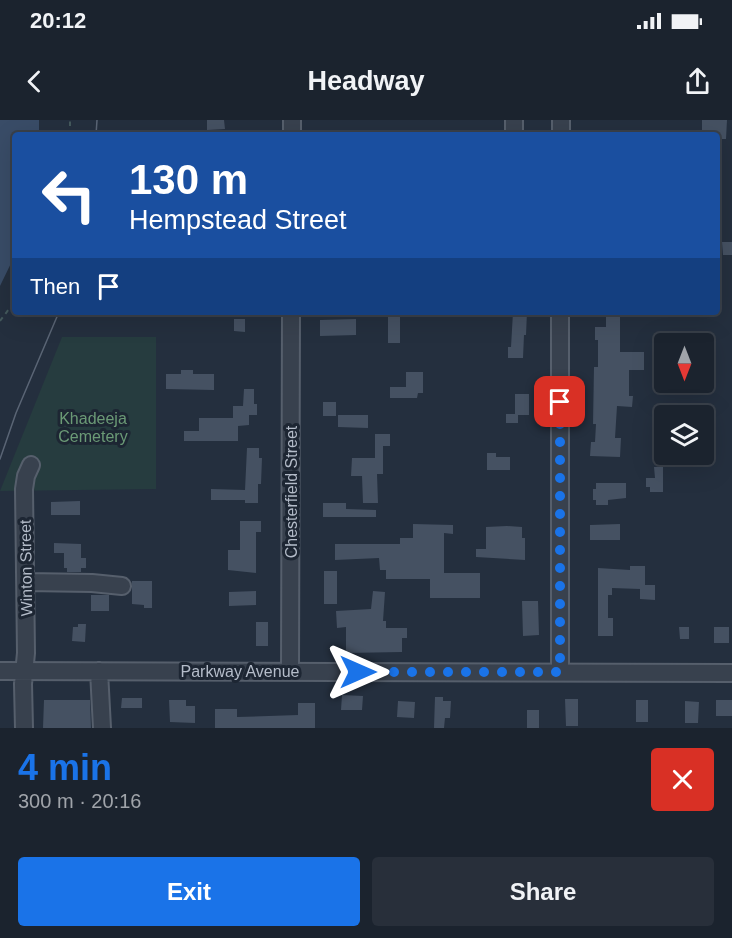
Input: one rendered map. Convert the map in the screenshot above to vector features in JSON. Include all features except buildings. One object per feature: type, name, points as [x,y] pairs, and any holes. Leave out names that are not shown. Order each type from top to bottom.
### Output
[{"type":"street","name":"Chesterfield Street","points":[[290,672],[291,315]]},
{"type":"street","points":[[560,315],[560,672]]},
{"type":"street","name":"Winton Street","points":[[24,728],[26,582],[24,489],[31,465]]},
{"type":"street","points":[[26,582],[122,586]]},
{"type":"street","name":"Parkway Avenue","points":[[0,671],[732,673]]},
{"type":"street","points":[[99,671],[102,728]]},
{"type":"path","points":[[0,321],[12,305]]},
{"type":"green space","name":"Khadeeja Cemetery","points":[[62,337],[156,337],[156,489],[0,491]]},
{"type":"water","points":[[0,120],[39,120],[39,132],[12,132],[12,261],[0,286]]},
{"type":"tram line","points":[[96,132],[97,120]]},
{"type":"tram line","points":[[0,459],[16,413],[58,315]]},
{"type":"route","points":[[358,672],[560,672],[560,402]]}]
